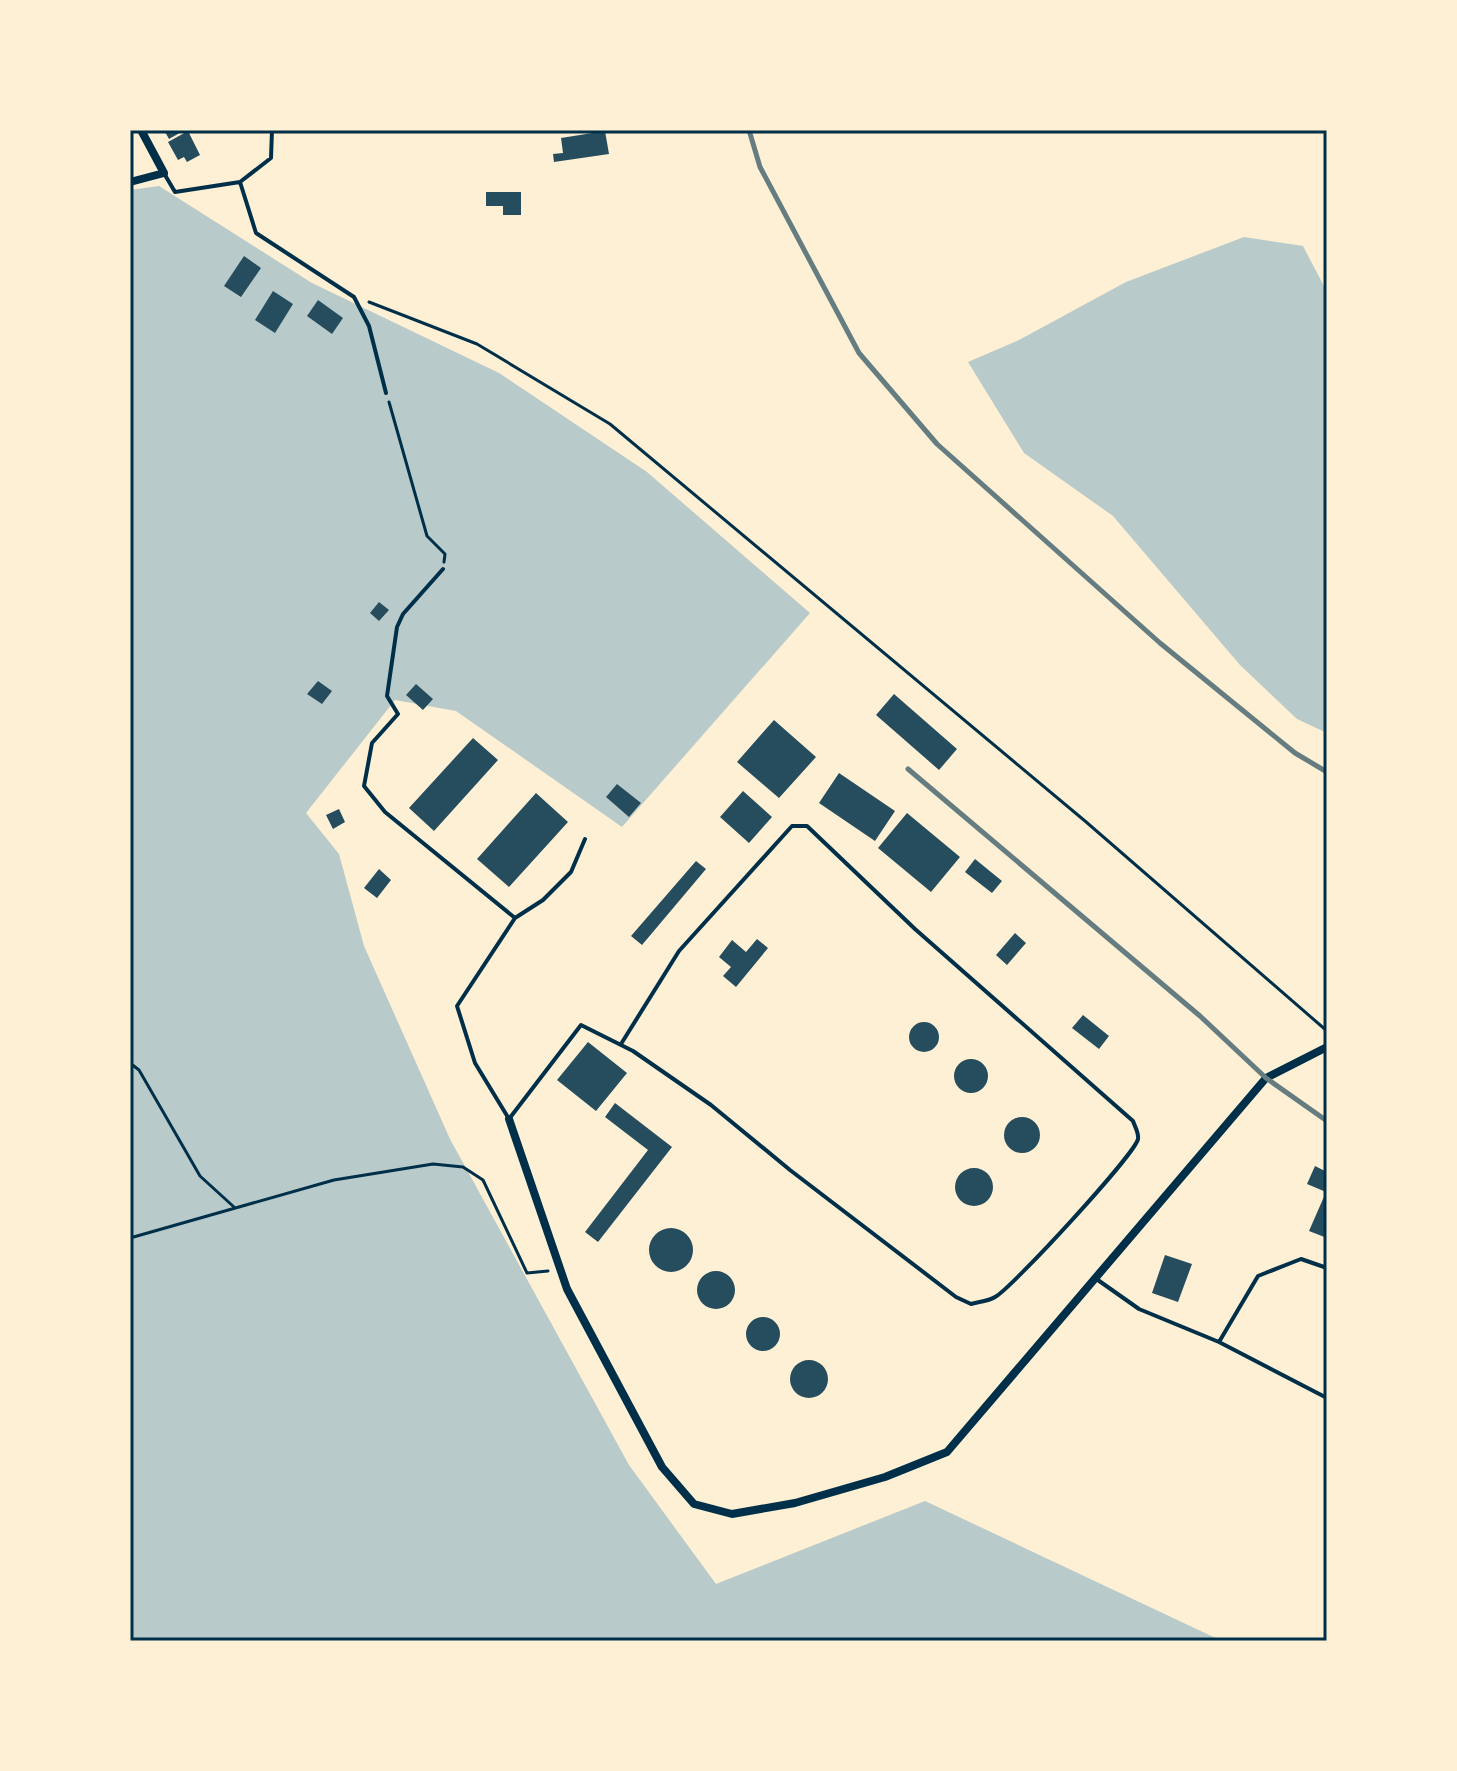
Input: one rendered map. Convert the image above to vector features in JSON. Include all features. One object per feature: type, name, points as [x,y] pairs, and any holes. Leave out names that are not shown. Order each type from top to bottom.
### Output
[{"type":"street","points":[[130,182],[164,173],[141,130]]},
{"type":"street","points":[[509,1119],[567,1289],[662,1467],[694,1504],[732,1514],[810,1499],[885,1477],[947,1452],[1266,1078],[1327,1047]]},
{"type":"lane","points":[[164,173],[175,192],[240,182],[271,158],[272,130]]},
{"type":"lane","points":[[240,182],[256,233],[354,297],[369,326],[386,393]]},
{"type":"lane","points":[[443,569],[403,614],[397,627],[387,696],[398,714],[372,743],[364,786],[385,812],[515,918]]},
{"type":"lane","points":[[585,839],[571,872],[543,900],[515,918],[457,1006],[475,1063],[509,1119],[581,1025],[621,1044],[711,1105],[790,1170],[956,1297],[971,1304],[995,1297],[1066,1227],[1116,1170],[1139,1136],[1133,1121],[915,929],[807,826],[792,826],[679,951],[621,1044]]},
{"type":"lane","points":[[1219,1342],[1258,1276],[1301,1259],[1327,1268]]},
{"type":"lane","points":[[1095,1278],[1139,1309],[1219,1342],[1327,1398]]},
{"type":"path","points":[[354,297],[477,344],[610,424],[1073,811],[1327,1031]]},
{"type":"path","points":[[386,393],[427,536],[445,554],[443,569]]},
{"type":"path","points":[[130,1063],[139,1070],[200,1176],[234,1208]]},
{"type":"path","points":[[130,1238],[334,1180],[433,1164],[463,1167],[483,1180],[527,1273],[560,1270]]},
{"type":"shaded area","points":[[159,186],[312,283],[499,373],[647,472],[810,613],[622,827],[456,711],[395,700],[306,813],[339,854],[364,946],[450,1139],[629,1465],[716,1584],[925,1501],[1222,1641],[130,1641],[130,190]]},
{"type":"shaded area","points":[[1244,237],[1303,246],[1327,292],[1327,733],[1297,719],[1240,665],[1113,516],[1024,453],[968,362],[1019,340],[1126,282]]},
{"type":"building","points":[[164,130],[185,130],[169,139]]},
{"type":"building","points":[[188,131],[200,155],[187,162],[184,157],[178,160],[168,142]]},
{"type":"building","points":[[605,131],[609,154],[554,162],[553,154],[563,153],[561,138]]},
{"type":"building","points":[[486,192],[521,192],[521,215],[503,215],[503,206],[486,206]]},
{"type":"building","points":[[244,256],[261,268],[241,297],[224,286]]},
{"type":"building","points":[[273,291],[293,304],[275,333],[255,320]]},
{"type":"building","points":[[318,300],[343,318],[332,334],[307,316]]},
{"type":"building","points":[[379,602],[389,610],[379,621],[370,613]]},
{"type":"building","points":[[318,681],[332,691],[322,704],[307,694]]},
{"type":"building","points":[[416,684],[433,699],[423,710],[406,695]]},
{"type":"building","points":[[894,694],[957,749],[939,770],[876,715]]},
{"type":"building","points":[[774,720],[816,757],[779,798],[737,762]]},
{"type":"building","points":[[473,738],[498,760],[434,831],[409,808]]},
{"type":"building","points":[[839,773],[895,811],[875,841],[819,803]]},
{"type":"building","points":[[617,784],[641,803],[629,817],[606,797]]},
{"type":"building","points":[[743,791],[772,817],[749,843],[720,817]]},
{"type":"building","points":[[536,793],[568,822],[509,887],[477,859]]},
{"type":"building","points":[[339,809],[345,822],[333,829],[326,815]]},
{"type":"building","points":[[907,813],[960,857],[931,892],[878,848]]},
{"type":"building","points":[[975,859],[1002,881],[992,893],[965,872]]},
{"type":"building","points":[[696,861],[706,869],[642,945],[631,936]]},
{"type":"building","points":[[379,869],[391,880],[377,898],[364,888]]},
{"type":"building","points":[[1015,933],[1026,943],[1007,965],[996,955]]},
{"type":"building","points":[[757,939],[768,948],[736,987],[723,976],[731,967],[719,957],[732,940],[746,952]]},
{"type":"building","points":[[1083,1015],[1109,1036],[1099,1049],[1072,1028]]},
{"type":"building","points":[[924,1022],[935,1026],[939,1037],[935,1048],[924,1052],[913,1048],[909,1037],[913,1026]]},
{"type":"building","points":[[588,1042],[627,1073],[596,1111],[557,1080]]},
{"type":"building","points":[[971,1059],[983,1064],[988,1076],[983,1088],[971,1093],[959,1088],[954,1076],[959,1064]]},
{"type":"building","points":[[615,1103],[672,1147],[598,1242],[585,1232],[648,1150],[605,1117]]},
{"type":"building","points":[[1022,1117],[1034,1123],[1040,1135],[1034,1147],[1022,1153],[1010,1147],[1004,1135],[1010,1123]]},
{"type":"building","points":[[1315,1166],[1327,1172],[1327,1238],[1309,1231],[1326,1192],[1307,1184]]},
{"type":"building","points":[[974,1168],[987,1174],[993,1187],[987,1200],[974,1206],[961,1200],[955,1187],[961,1174]]},
{"type":"building","points":[[671,1228],[686,1235],[693,1250],[686,1265],[671,1272],[656,1265],[649,1250],[656,1235]]},
{"type":"building","points":[[1165,1255],[1192,1264],[1178,1302],[1152,1293]]},
{"type":"building","points":[[716,1271],[730,1276],[735,1290],[730,1304],[716,1309],[702,1304],[697,1290],[702,1276]]},
{"type":"building","points":[[763,1317],[775,1322],[780,1334],[775,1346],[763,1351],[751,1346],[746,1334],[751,1322]]},
{"type":"building","points":[[809,1360],[822,1366],[828,1379],[822,1392],[809,1398],[796,1392],[790,1379],[796,1366]]},
{"type":"railway","points":[[749,130],[760,167],[859,353],[937,444],[1160,643],[1295,753],[1327,772]]},
{"type":"railway","points":[[908,769],[1200,1016],[1266,1078],[1327,1121]]}]
